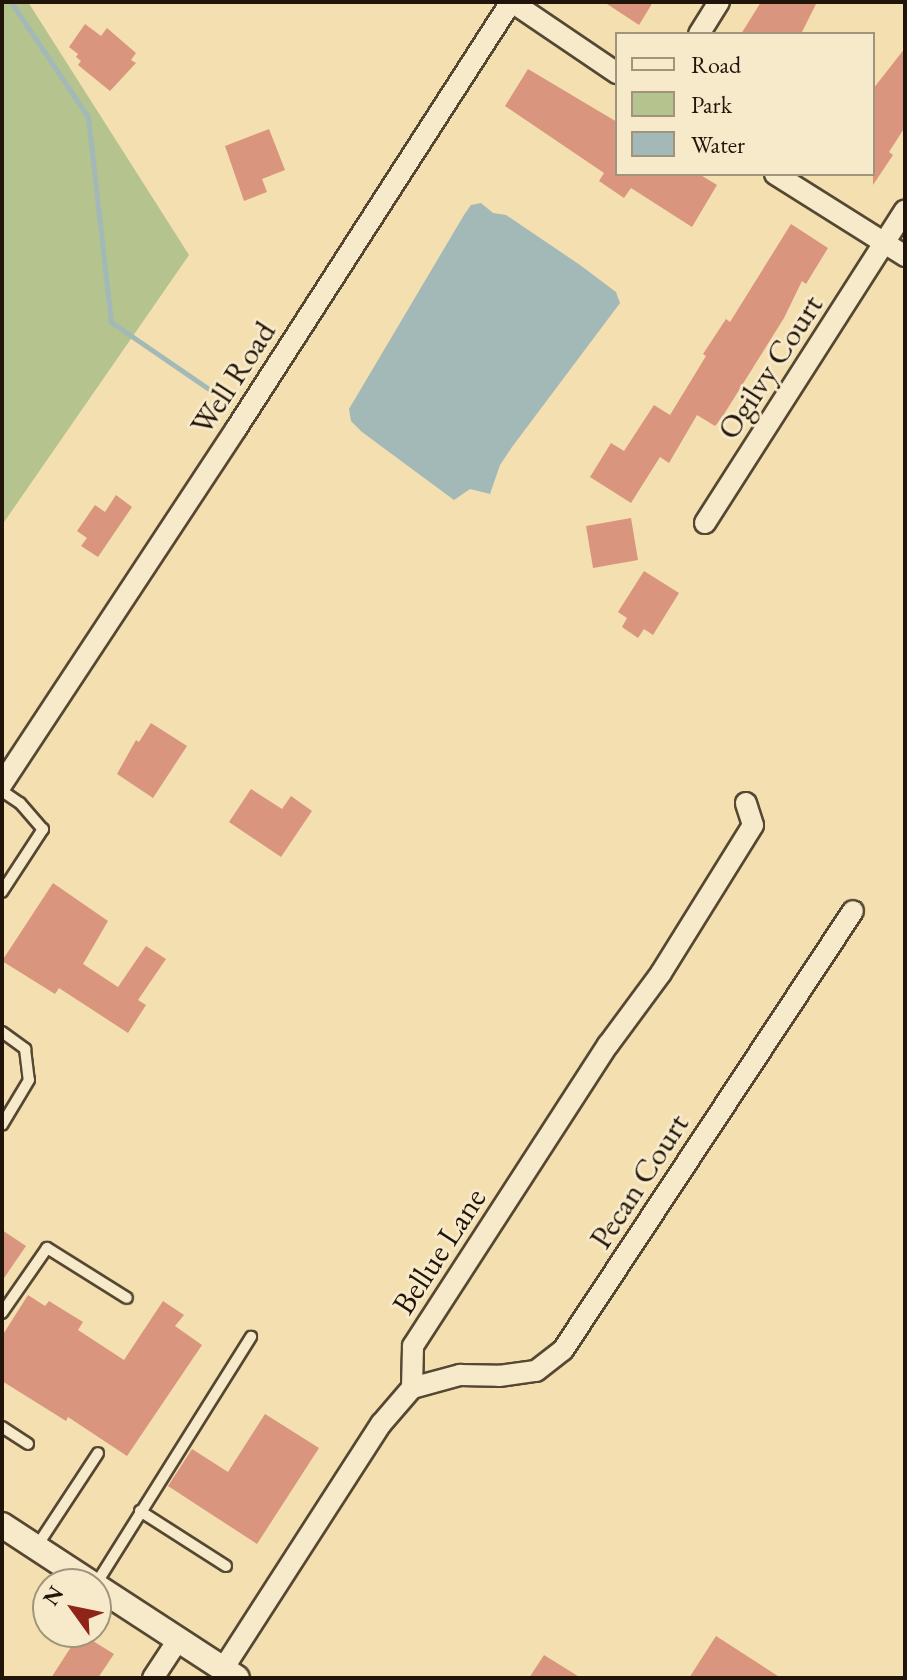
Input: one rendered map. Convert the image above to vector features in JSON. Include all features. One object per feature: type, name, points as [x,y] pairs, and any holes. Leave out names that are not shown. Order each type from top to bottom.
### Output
[{"type":"street","points":[[511,2],[615,72]]},
{"type":"street","name":"Well Road","points":[[2,784],[245,416],[511,2]]},
{"type":"street","points":[[700,32],[719,2]]},
{"type":"street","points":[[778,176],[905,256]]},
{"type":"street","name":"Ogilvy Court","points":[[705,523],[905,210]]},
{"type":"street","name":"Bellue Lane","points":[[412,1388],[413,1346],[608,1045],[661,973],[753,825],[746,803]]},
{"type":"street","name":"Pecan Court","points":[[412,1388],[460,1375],[499,1376],[536,1371],[563,1350],[853,911]]},
{"type":"street","points":[[112,1596],[230,1673],[381,1424],[412,1388]]},
{"type":"street","points":[[2,1525],[68,1568]]},
{"type":"street","points":[[153,1678],[178,1640]]},
{"type":"lane","points":[[2,791],[20,803],[43,829],[2,892]]},
{"type":"lane","points":[[2,1032],[25,1049],[29,1080],[2,1125]]},
{"type":"lane","points":[[2,1313],[47,1248],[127,1298]]},
{"type":"lane","points":[[105,1568],[251,1337]]},
{"type":"lane","points":[[2,1427],[28,1444]]},
{"type":"lane","points":[[36,1548],[98,1453]]},
{"type":"lane","points":[[140,1511],[226,1566]]},
{"type":"green space","points":[[2,2],[28,2],[189,255],[2,525]]},
{"type":"water","points":[[481,203],[493,213],[506,215],[580,265],[616,292],[620,303],[512,447],[500,465],[490,494],[470,489],[454,500],[362,432],[351,421],[349,409],[464,215],[471,205]]},
{"type":"building","points":[[604,2],[653,2],[639,25]]},
{"type":"building","points":[[761,2],[817,2],[802,32],[742,32]]},
{"type":"building","points":[[85,24],[101,36],[107,28],[136,53],[131,60],[136,63],[110,91],[78,65],[81,61],[76,57],[78,54],[69,47]]},
{"type":"building","points":[[905,48],[905,127],[889,152],[893,155],[873,185],[875,176],[875,86]]},
{"type":"building","points":[[528,69],[615,121],[615,176],[702,176],[717,185],[692,227],[631,188],[624,198],[599,181],[604,173],[505,106]]},
{"type":"building","points":[[269,129],[285,170],[262,179],[267,192],[244,201],[225,146]]},
{"type":"building","points":[[791,224],[828,248],[806,284],[802,281],[784,318],[721,419],[715,426],[697,415],[669,463],[660,457],[631,503],[590,477],[611,443],[624,451],[654,405],[670,415],[706,356],[703,354],[726,319],[730,322]]},
{"type":"building","points":[[116,495],[132,507],[98,557],[81,546],[87,538],[77,531],[95,505],[105,512]]},
{"type":"building","points":[[631,518],[638,560],[593,568],[586,526]]},
{"type":"building","points":[[644,571],[679,593],[653,635],[644,629],[638,638],[622,627],[627,618],[618,612]]},
{"type":"building","points":[[151,723],[187,746],[153,798],[117,774],[136,740],[139,742]]},
{"type":"building","points":[[251,789],[282,809],[291,796],[312,811],[281,857],[229,822]]},
{"type":"building","points":[[53,883],[108,921],[83,964],[118,987],[146,946],[166,959],[138,1000],[146,1005],[128,1033],[59,988],[55,994],[2,961]]},
{"type":"building","points":[[2,1230],[26,1246],[2,1281]]},
{"type":"building","points":[[28,1295],[45,1306],[49,1301],[83,1322],[78,1330],[124,1360],[163,1301],[184,1315],[175,1326],[202,1345],[127,1456],[68,1417],[66,1421],[2,1381],[2,1336]]},
{"type":"building","points":[[265,1414],[319,1448],[257,1544],[168,1486],[192,1449],[228,1472]]},
{"type":"building","points":[[716,1636],[781,1678],[689,1678]]},
{"type":"building","points":[[70,1648],[104,1648],[114,1654],[98,1678],[51,1678]]},
{"type":"building","points":[[544,1655],[581,1678],[529,1678]]},
{"type":"waterway","points":[[11,2],[88,117],[111,322],[209,389]]}]
